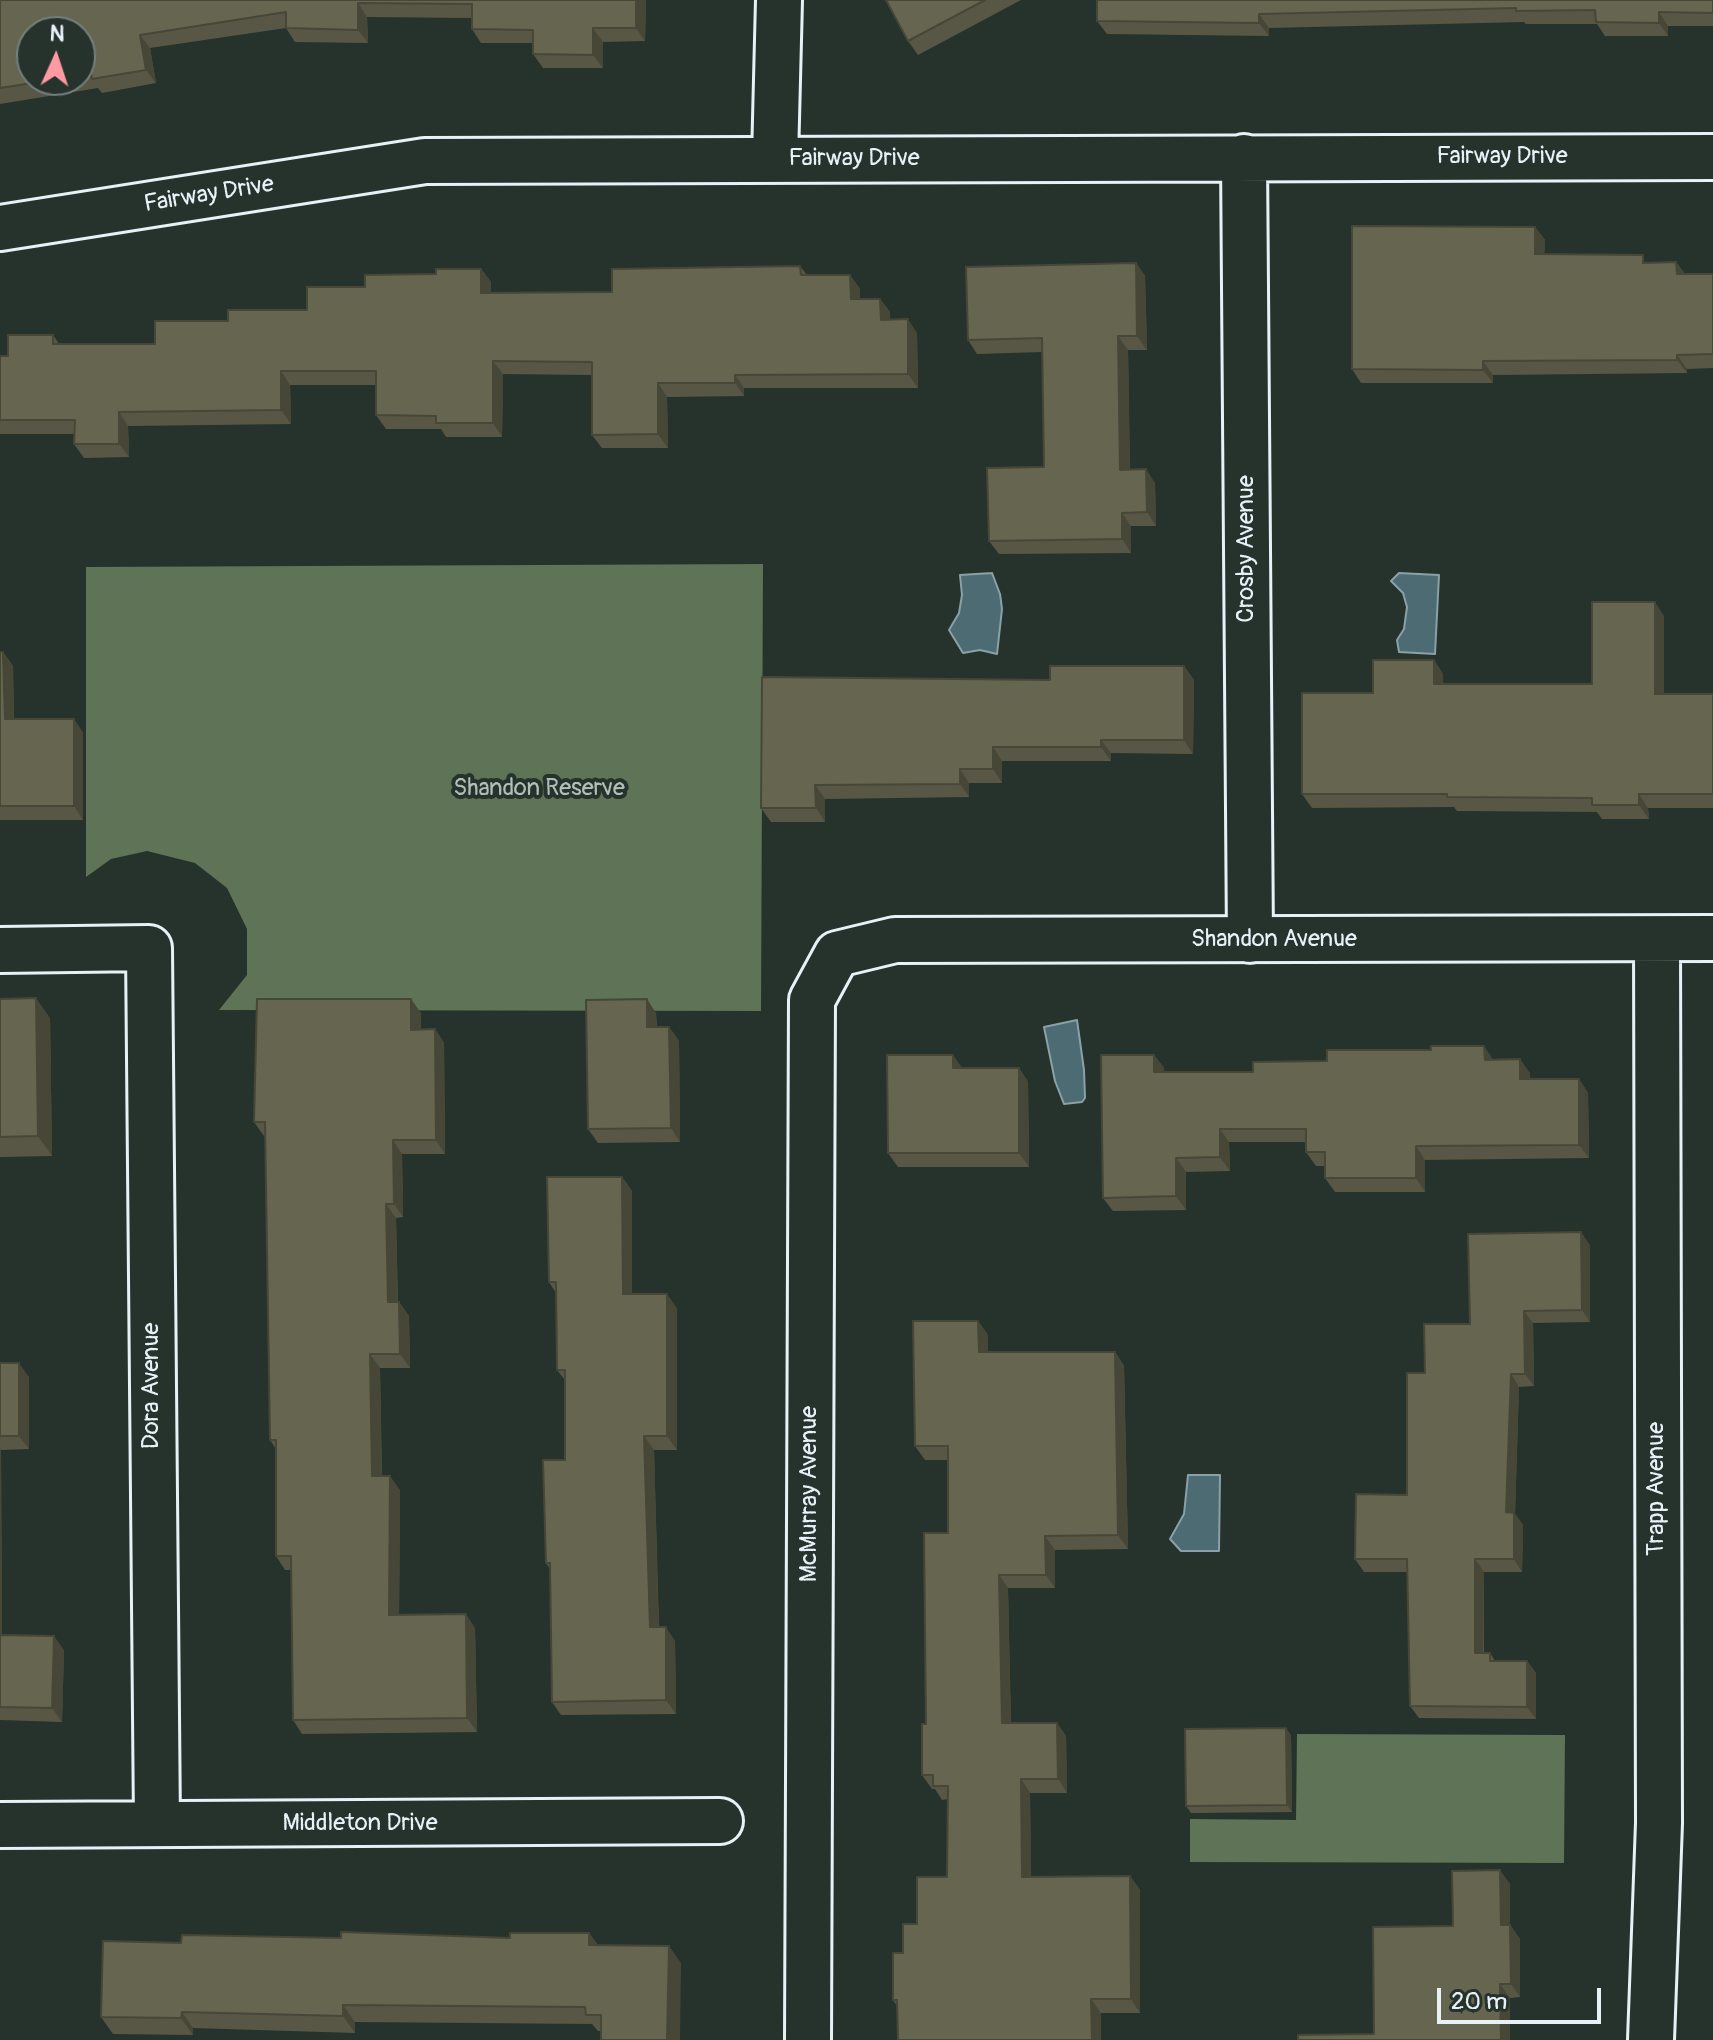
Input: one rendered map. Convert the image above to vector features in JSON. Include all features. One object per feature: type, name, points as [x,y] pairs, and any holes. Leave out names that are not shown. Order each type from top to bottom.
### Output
[{"type":"street","points":[[775,159],[779,0]]},
{"type":"street","name":"Crosby Avenue","points":[[1244,157],[1250,940]]},
{"type":"street","name":"Fairway Drive","points":[[0,228],[425,161],[1713,157]]},
{"type":"street","name":"Shandon Avenue","points":[[837,954],[895,940],[1713,938]]},
{"type":"street","name":"Trapp Avenue","points":[[1651,2040],[1659,1823],[1657,939]]},
{"type":"street","name":"Dora Avenue","points":[[0,950],[149,948],[157,1824]]},
{"type":"street","name":"McMurray Avenue","points":[[808,2040],[812,1000],[837,954]]},
{"type":"street","name":"Middleton Drive","points":[[0,1825],[720,1821]]},
{"type":"green space","name":"Shandon Reserve","points":[[763,564],[761,1011],[219,1010],[247,975],[247,929],[227,888],[195,863],[147,851],[111,859],[86,877],[86,567]]},
{"type":"green space","points":[[1297,1734],[1565,1735],[1564,1863],[1190,1862],[1190,1819],[1296,1820]]},
{"type":"water","points":[[992,573],[1002,609],[997,654],[980,650],[963,653],[949,630],[959,613],[962,595],[960,575]]},
{"type":"water","points":[[1399,573],[1439,575],[1435,654],[1399,652],[1397,640],[1404,629],[1407,607],[1403,593],[1391,581]]},
{"type":"water","points":[[1077,1020],[1085,1098],[1082,1102],[1064,1104],[1055,1081],[1044,1027]]},
{"type":"water","points":[[1188,1475],[1220,1475],[1219,1551],[1181,1551],[1170,1539],[1184,1514]]},
{"type":"building","points":[[0,0],[636,0],[636,28],[593,28],[593,55],[533,54],[533,30],[472,29],[472,4],[358,3],[358,30],[286,28],[286,12],[140,35],[146,70],[96,78],[96,16],[16,16],[16,86],[0,88]]},
{"type":"building","points":[[886,0],[985,0],[908,41]]},
{"type":"building","points":[[1097,0],[1713,0],[1713,13],[1659,12],[1659,23],[1596,22],[1595,10],[1516,11],[1516,8],[1259,14],[1259,23],[1097,21]]},
{"type":"building","points":[[1352,226],[1535,227],[1535,254],[1643,255],[1643,263],[1676,262],[1677,274],[1713,274],[1713,354],[1677,355],[1677,360],[1483,361],[1483,370],[1352,369]]},
{"type":"building","points":[[1136,263],[1137,336],[1118,336],[1120,470],[1146,469],[1147,512],[1122,513],[1122,539],[989,541],[987,468],[1044,467],[1042,338],[968,340],[966,267]]},
{"type":"building","points":[[800,266],[801,275],[850,275],[851,299],[880,299],[881,320],[908,319],[908,374],[735,375],[735,383],[658,383],[658,434],[592,435],[592,362],[493,361],[493,423],[436,423],[436,416],[376,415],[376,371],[281,371],[281,410],[119,412],[119,444],[74,444],[75,420],[0,420],[0,356],[8,356],[8,335],[53,335],[53,344],[155,344],[155,321],[228,321],[228,310],[307,310],[307,287],[365,287],[365,275],[436,274],[436,269],[481,269],[481,293],[612,292],[612,269]]},
{"type":"building","points":[[1592,602],[1655,602],[1655,694],[1713,694],[1713,794],[1639,794],[1639,805],[1592,805],[1592,798],[1302,794],[1302,693],[1373,693],[1373,660],[1434,660],[1434,684],[1592,684]]},
{"type":"building","points":[[0,652],[3,652],[5,719],[74,719],[74,806],[0,806]]},
{"type":"building","points":[[1050,666],[1184,666],[1184,740],[1101,740],[1101,747],[993,747],[993,769],[960,769],[960,784],[815,785],[816,808],[761,808],[762,677],[1050,680]]},
{"type":"building","points":[[36,998],[38,1136],[0,1137],[0,999]]},
{"type":"building","points":[[257,999],[411,999],[411,1030],[435,1029],[436,1140],[393,1140],[394,1204],[386,1204],[388,1302],[399,1302],[400,1354],[370,1354],[372,1476],[390,1476],[389,1615],[466,1614],[467,1718],[293,1720],[291,1556],[276,1556],[276,1440],[270,1440],[265,1122],[254,1122]]},
{"type":"building","points":[[647,999],[647,1027],[669,1027],[671,1128],[588,1129],[586,1000]]},
{"type":"building","points":[[1431,1046],[1484,1046],[1485,1060],[1520,1059],[1520,1079],[1579,1079],[1579,1145],[1416,1146],[1416,1178],[1325,1178],[1325,1152],[1306,1152],[1306,1129],[1220,1129],[1220,1157],[1176,1158],[1176,1196],[1103,1198],[1101,1055],[1154,1055],[1154,1072],[1253,1072],[1253,1062],[1327,1061],[1327,1050],[1431,1050]]},
{"type":"building","points":[[887,1055],[953,1055],[953,1068],[1019,1068],[1019,1153],[888,1153]]},
{"type":"building","points":[[547,1177],[622,1177],[623,1294],[667,1294],[667,1436],[644,1436],[650,1627],[666,1627],[666,1700],[552,1702],[550,1563],[546,1563],[543,1460],[565,1460],[565,1370],[557,1370],[556,1282],[549,1282]]},
{"type":"building","points":[[1581,1232],[1582,1310],[1524,1311],[1525,1374],[1511,1374],[1506,1512],[1514,1513],[1514,1559],[1475,1559],[1475,1653],[1490,1653],[1490,1661],[1527,1661],[1527,1707],[1410,1706],[1407,1559],[1355,1559],[1356,1494],[1407,1495],[1407,1373],[1425,1373],[1424,1324],[1470,1324],[1468,1234]]},
{"type":"building","points":[[913,1321],[978,1321],[979,1352],[1115,1352],[1118,1535],[1045,1536],[1046,1575],[999,1575],[1002,1723],[1057,1723],[1058,1779],[1021,1779],[1022,1877],[1130,1876],[1131,1999],[1091,1999],[1092,2040],[898,2040],[897,2000],[893,2000],[893,1953],[903,1953],[903,1924],[917,1924],[917,1877],[947,1877],[948,1786],[933,1786],[933,1775],[922,1775],[922,1724],[926,1724],[924,1533],[948,1533],[948,1446],[915,1446]]},
{"type":"building","points":[[0,1363],[19,1363],[19,1436],[0,1436]]},
{"type":"building","points":[[0,1635],[54,1636],[52,1708],[0,1707]]},
{"type":"building","points":[[1286,1728],[1287,1805],[1186,1806],[1185,1729]]},
{"type":"building","points":[[1500,1870],[1501,1925],[1510,1925],[1511,1984],[1500,1984],[1501,2040],[1298,2040],[1298,2035],[1374,2034],[1373,1927],[1453,1926],[1452,1871]]},
{"type":"building","points":[[341,1932],[510,1938],[510,1933],[589,1933],[589,1945],[669,1946],[667,2040],[601,2040],[601,2015],[586,2015],[585,2007],[343,2005],[343,2016],[182,2012],[181,2018],[101,2017],[103,1941],[181,1943],[182,1935],[341,1938]]}]
